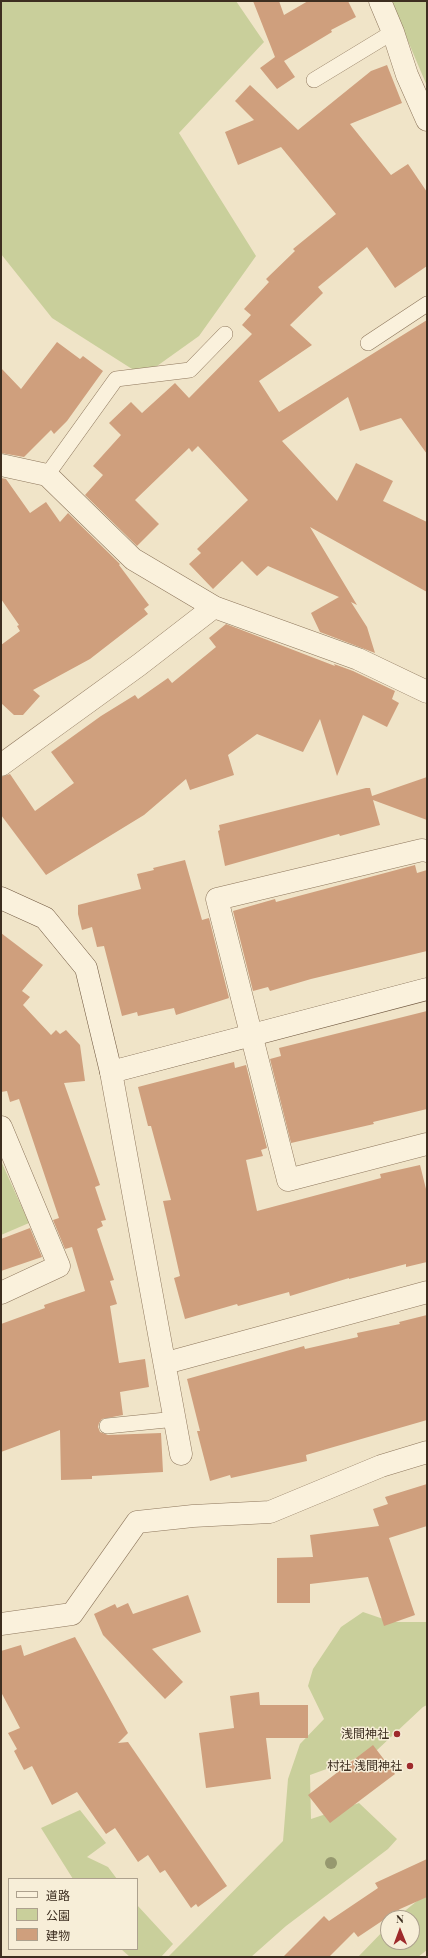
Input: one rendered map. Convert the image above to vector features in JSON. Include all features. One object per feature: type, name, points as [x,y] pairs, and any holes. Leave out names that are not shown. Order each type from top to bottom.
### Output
[{"type":"street","points":[[380,1],[393,32],[407,75],[427,120]]},
{"type":"street","points":[[1,465],[47,475],[133,559],[214,607],[358,659],[427,692]]},
{"type":"street","points":[[1,764],[139,665],[214,607]]},
{"type":"street","points":[[427,851],[422,850],[216,899],[288,1180],[427,1144]]},
{"type":"street","points":[[1,898],[45,918],[86,968],[111,1072],[166,1363],[181,1454]]},
{"type":"street","points":[[111,1072],[427,989]]},
{"type":"street","points":[[1,1127],[59,1266],[1,1293]]},
{"type":"street","points":[[166,1363],[427,1292]]},
{"type":"street","points":[[1,1624],[72,1614],[137,1522],[193,1516],[270,1512],[381,1466],[427,1452]]},
{"type":"lane","points":[[314,80],[393,32]]},
{"type":"lane","points":[[368,342],[427,304]]},
{"type":"lane","points":[[47,475],[116,379],[190,370],[225,334]]},
{"type":"lane","points":[[107,1426],[176,1419]]},
{"type":"green space","points":[[1,1],[236,1],[264,42],[179,133],[256,256],[199,336],[143,376],[52,318],[1,254]]},
{"type":"green space","points":[[391,1],[427,1],[427,86]]},
{"type":"green space","points":[[1,1161],[29,1223],[1,1235]]},
{"type":"green space","points":[[363,1612],[392,1622],[427,1622],[427,1705],[376,1751],[310,1775],[311,1819],[359,1803],[397,1839],[388,1849],[286,1926],[251,1957],[168,1957],[283,1841],[288,1779],[300,1744],[324,1719],[308,1686],[313,1669],[341,1627]]},
{"type":"green space","points":[[80,1810],[106,1843],[87,1857],[108,1867],[116,1878],[72,1878],[41,1828]]},
{"type":"green space","points":[[427,1893],[427,1950],[418,1957],[358,1957],[380,1934],[380,1950],[420,1950],[420,1910],[406,1910]]},
{"type":"green space","points":[[138,1906],[173,1944],[161,1957],[130,1957],[122,1950],[138,1950]]},
{"type":"building","points":[[253,1],[279,1],[284,15],[308,1],[348,1],[356,17],[331,30],[332,32],[284,61],[295,77],[277,89],[260,68],[275,57]]},
{"type":"building","points":[[387,65],[402,103],[350,124],[391,175],[408,164],[427,192],[427,266],[395,288],[367,247],[318,287],[323,293],[290,325],[312,345],[259,381],[279,412],[427,320],[427,454],[401,418],[360,431],[348,397],[282,441],[337,501],[356,463],[393,481],[383,501],[427,522],[427,592],[310,527],[357,605],[351,602],[367,627],[375,653],[320,632],[311,613],[339,597],[268,566],[257,576],[242,561],[213,589],[189,564],[201,553],[197,549],[248,500],[198,446],[192,452],[189,448],[135,500],[159,524],[137,546],[85,495],[103,475],[93,466],[121,435],[109,423],[131,402],[142,413],[175,383],[189,398],[252,334],[242,325],[251,315],[244,309],[269,282],[266,279],[295,251],[293,249],[336,214],[281,147],[238,165],[225,132],[254,120],[235,101],[250,85],[298,130],[371,71]]},
{"type":"building","points":[[57,342],[80,359],[83,356],[103,371],[67,421],[54,434],[51,430],[24,457],[1,453],[1,368],[21,389]]},
{"type":"building","points":[[1,478],[6,479],[30,513],[46,502],[60,522],[68,513],[120,564],[119,565],[149,605],[144,609],[148,614],[90,659],[33,690],[40,696],[23,715],[14,715],[1,703],[1,645],[20,631],[17,626],[19,625],[1,599]]},
{"type":"building","points":[[226,624],[335,666],[334,664],[353,671],[395,691],[392,699],[399,703],[387,727],[363,715],[337,776],[320,719],[303,752],[257,734],[228,755],[234,775],[190,790],[186,779],[144,815],[46,875],[1,815],[1,777],[10,774],[35,811],[74,783],[51,752],[101,716],[135,695],[138,699],[168,678],[172,683],[216,647],[209,638]]},
{"type":"building","points":[[427,777],[427,820],[373,800],[380,825],[340,836],[339,834],[225,866],[218,831],[220,830],[219,825],[366,788],[370,788],[372,796]]},
{"type":"building","points":[[185,860],[202,920],[209,918],[229,998],[176,1015],[174,1008],[138,1016],[137,1012],[122,1016],[104,946],[97,947],[92,927],[82,930],[78,914],[78,905],[141,889],[137,874],[154,870],[153,868]]},
{"type":"building","points":[[415,865],[417,873],[427,870],[427,951],[311,979],[270,991],[268,987],[253,991],[233,911],[275,899],[276,902]]},
{"type":"building","points":[[1,933],[43,965],[22,991],[30,997],[23,1005],[51,1035],[56,1030],[60,1034],[66,1030],[80,1045],[85,1081],[64,1083],[100,1185],[95,1187],[106,1220],[101,1221],[103,1226],[97,1229],[114,1280],[110,1281],[117,1304],[110,1306],[119,1363],[145,1359],[149,1387],[120,1392],[123,1415],[102,1419],[98,1427],[100,1432],[108,1435],[161,1433],[163,1472],[92,1476],[92,1479],[61,1480],[60,1430],[1,1452],[1,1324],[45,1308],[44,1305],[85,1291],[72,1247],[65,1249],[53,1220],[59,1218],[19,1099],[10,1102],[7,1091],[1,1092]]},
{"type":"building","points":[[427,1011],[427,1109],[373,1122],[374,1124],[291,1143],[270,1059],[281,1056],[279,1048]]},
{"type":"building","points":[[234,1062],[235,1068],[246,1065],[267,1148],[261,1150],[263,1156],[246,1160],[257,1211],[381,1178],[380,1174],[420,1165],[427,1193],[427,1262],[406,1267],[406,1264],[349,1278],[290,1296],[289,1292],[238,1306],[237,1304],[185,1319],[174,1278],[180,1276],[163,1201],[171,1200],[151,1126],[148,1126],[138,1087]]},
{"type":"building","points":[[30,1228],[42,1257],[1,1271],[1,1239]]},
{"type":"building","points":[[427,1315],[427,1420],[306,1455],[307,1461],[231,1478],[230,1475],[210,1481],[197,1431],[200,1431],[187,1379],[304,1346],[305,1349],[358,1337],[357,1333],[400,1324],[399,1322]]},
{"type":"building","points":[[427,1484],[427,1526],[389,1538],[415,1615],[384,1626],[368,1577],[310,1584],[310,1603],[277,1603],[277,1558],[313,1557],[310,1535],[379,1526],[373,1509],[388,1504],[385,1497]]},
{"type":"building","points":[[188,1595],[201,1632],[152,1649],[183,1682],[165,1699],[103,1635],[94,1614],[115,1604],[117,1608],[128,1603],[133,1614]]},
{"type":"building","points":[[75,1637],[128,1733],[118,1743],[128,1742],[227,1886],[198,1907],[196,1904],[191,1908],[165,1870],[160,1873],[148,1855],[138,1862],[115,1828],[106,1834],[77,1792],[52,1805],[32,1766],[24,1770],[14,1751],[17,1749],[8,1733],[20,1728],[1,1692],[1,1651],[21,1645],[24,1656]]},
{"type":"building","points":[[259,1692],[260,1705],[308,1705],[308,1738],[266,1738],[271,1779],[206,1788],[199,1733],[234,1728],[230,1696]]},
{"type":"building","points":[[373,1745],[395,1774],[330,1823],[308,1795]]},
{"type":"building","points":[[427,1859],[427,1897],[398,1910],[380,1910],[380,1922],[358,1937],[354,1932],[329,1957],[283,1957],[324,1916],[329,1921],[378,1888],[375,1883]]},
{"type":"place","name":"浅間神社","points":[[397,1734]]},
{"type":"place","name":"村社 浅間神社","points":[[410,1766]]}]
